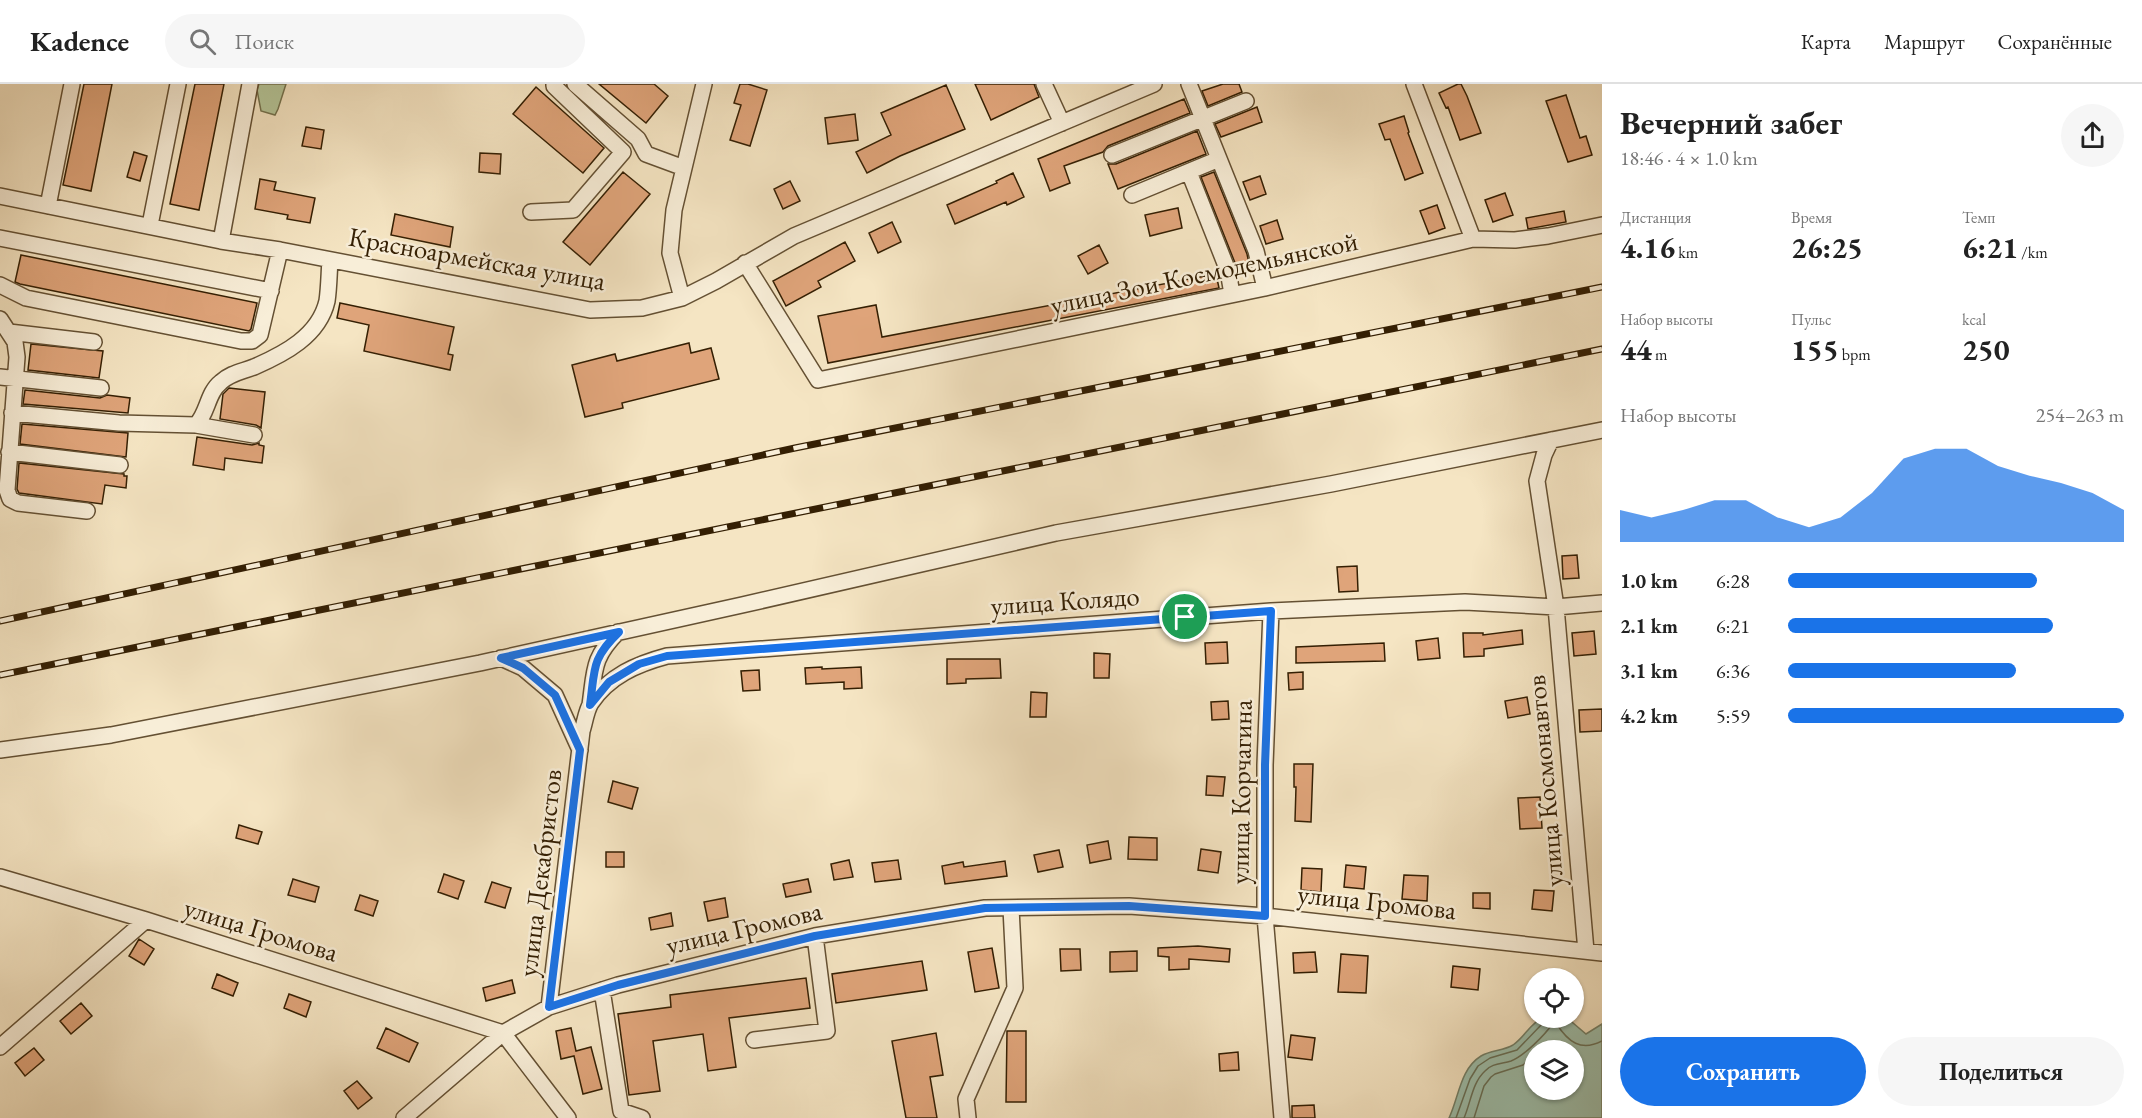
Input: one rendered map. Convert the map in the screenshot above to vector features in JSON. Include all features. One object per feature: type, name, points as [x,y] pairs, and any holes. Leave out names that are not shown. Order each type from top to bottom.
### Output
[{"type":"street","points":[[48,206],[72,84]]},
{"type":"street","points":[[150,225],[178,84]]},
{"type":"street","points":[[221,241],[250,84]]},
{"type":"street","points":[[554,84],[623,152],[646,154],[684,168]]},
{"type":"street","points":[[575,84],[638,139],[646,154]]},
{"type":"street","points":[[682,298],[670,254],[674,210],[704,84]]},
{"type":"street","points":[[1044,84],[1062,123]]},
{"type":"street","name":"Красноармейская улица","points":[[0,200],[48,206],[221,241],[280,250],[591,309],[642,308],[682,298],[794,236],[1154,84]]},
{"type":"street","points":[[1189,84],[1257,251],[1265,288]]},
{"type":"street","points":[[1414,84],[1473,239]]},
{"type":"street","points":[[1112,155],[1246,101]]},
{"type":"street","points":[[531,212],[573,210],[623,152]]},
{"type":"street","points":[[1132,195],[1219,159]]},
{"type":"street","points":[[1189,172],[1228,271],[1233,294]]},
{"type":"street","name":"улица Зои Космодемьянской","points":[[745,263],[818,380],[1265,288],[1473,239],[1515,240],[1602,225]]},
{"type":"street","points":[[0,238],[271,291]]},
{"type":"street","points":[[0,285],[26,298],[241,341],[252,341],[260,335],[280,250]]},
{"type":"street","points":[[196,425],[203,418],[210,396],[218,384],[233,372],[252,367],[305,339],[318,321],[326,303],[330,260]]},
{"type":"street","points":[[4,325],[94,342]]},
{"type":"street","points":[[4,325],[15,342],[17,357],[7,378],[12,413],[7,490],[10,500],[18,503],[87,511]]},
{"type":"street","points":[[7,378],[101,388]]},
{"type":"street","points":[[12,413],[119,423],[196,425],[254,435]]},
{"type":"street","points":[[0,750],[111,735],[501,658],[1056,533],[1331,484],[1602,430]]},
{"type":"street","name":"улица Космонавтов","points":[[1551,440],[1544,455],[1537,482],[1556,607],[1586,951]]},
{"type":"street","points":[[9,452],[120,465]]},
{"type":"street","name":"улица Колядо","points":[[609,682],[639,664],[667,656],[1271,611],[1465,602],[1556,607],[1602,603]]},
{"type":"street","name":"улица Корчагина","points":[[1271,611],[1265,765],[1265,916],[1282,1118]]},
{"type":"street","points":[[590,705],[596,660],[603,647],[619,632]]},
{"type":"street","points":[[501,658],[523,668],[555,695],[580,750]]},
{"type":"street","name":"улица Декабристов","points":[[549,1007],[582,731],[590,705],[609,682]]},
{"type":"street","name":"улица Громова","points":[[0,877],[146,920],[502,1033],[549,1007],[602,990],[815,936],[985,908],[1129,906],[1265,916],[1602,953]]},
{"type":"street","points":[[968,1118],[966,1100],[1015,988],[1011,908]]},
{"type":"street","points":[[0,1047],[146,920]]},
{"type":"street","points":[[754,1040],[827,1031],[815,936]]},
{"type":"street","points":[[602,990],[621,1111],[642,1118]]},
{"type":"street","points":[[404,1118],[502,1033],[567,1118]]},
{"type":"shaded area","points":[[259,84],[286,84],[275,115],[261,111],[257,90]]},
{"type":"water","points":[[1602,1024],[1602,1118],[1449,1118],[1464,1076],[1474,1062],[1485,1054],[1513,1045],[1529,1028],[1579,1028],[1586,1034]]},
{"type":"building","points":[[84,84],[112,84],[91,191],[63,185]]},
{"type":"building","points":[[195,84],[224,84],[199,210],[170,204]]},
{"type":"building","points":[[599,84],[654,84],[668,96],[646,123]]},
{"type":"building","points":[[740,84],[767,90],[750,146],[730,140],[741,105],[734,103]]},
{"type":"building","points":[[975,84],[1034,84],[1039,97],[991,120]]},
{"type":"building","points":[[1223,84],[1239,84],[1242,92],[1208,106],[1202,91]]},
{"type":"building","points":[[1461,84],[1467,96],[1481,133],[1460,140],[1448,107],[1446,108],[1439,93]]},
{"type":"building","points":[[946,85],[965,129],[900,156],[867,173],[856,152],[891,135],[881,113]]},
{"type":"building","points":[[536,87],[604,148],[583,173],[513,114]]},
{"type":"building","points":[[1566,95],[1580,138],[1586,136],[1592,155],[1568,162],[1546,101]]},
{"type":"building","points":[[1184,99],[1190,113],[1108,146],[1103,152],[1064,166],[1070,183],[1050,191],[1038,159]]},
{"type":"building","points":[[1257,107],[1262,122],[1221,137],[1215,124]]},
{"type":"building","points":[[855,114],[858,140],[828,144],[825,118]]},
{"type":"building","points":[[1404,116],[1423,173],[1405,180],[1390,139],[1385,140],[1379,124]]},
{"type":"building","points":[[306,127],[324,130],[321,149],[302,146]]},
{"type":"building","points":[[1197,131],[1206,154],[1118,189],[1108,164],[1116,164]]},
{"type":"building","points":[[134,152],[147,156],[140,181],[127,177]]},
{"type":"building","points":[[480,153],[501,154],[500,174],[479,172]]},
{"type":"building","points":[[623,172],[650,194],[590,265],[563,242]]},
{"type":"building","points":[[1214,172],[1247,254],[1250,268],[1239,273],[1201,177]]},
{"type":"building","points":[[1013,173],[1024,197],[1007,205],[1006,202],[955,224],[947,205],[997,183],[996,181]]},
{"type":"building","points":[[1260,176],[1266,194],[1250,200],[1243,182]]},
{"type":"building","points":[[260,179],[276,182],[274,190],[315,198],[310,223],[287,219],[288,215],[255,209]]},
{"type":"building","points":[[790,181],[800,201],[783,209],[774,189]]},
{"type":"building","points":[[1505,193],[1513,215],[1493,222],[1485,200]]},
{"type":"building","points":[[1437,205],[1445,228],[1429,234],[1420,211]]},
{"type":"building","points":[[1178,208],[1182,228],[1150,236],[1145,215]]},
{"type":"building","points":[[1564,211],[1566,222],[1528,229],[1526,218]]},
{"type":"building","points":[[395,214],[453,227],[450,247],[391,235]]},
{"type":"building","points":[[1277,220],[1283,239],[1266,244],[1260,226]]},
{"type":"building","points":[[892,222],[901,242],[878,253],[869,233]]},
{"type":"building","points":[[845,242],[855,261],[818,281],[821,287],[786,306],[773,281]]},
{"type":"building","points":[[1099,245],[1108,263],[1088,274],[1078,256]]},
{"type":"building","points":[[21,255],[257,303],[251,329],[249,331],[20,284],[15,282]]},
{"type":"building","points":[[1216,274],[1219,288],[828,363],[818,316],[876,305],[882,337]]},
{"type":"building","points":[[340,303],[454,327],[448,354],[453,355],[450,370],[364,351],[369,325],[337,318]]},
{"type":"building","points":[[689,343],[691,353],[711,348],[719,379],[622,403],[623,408],[585,417],[572,365],[615,354],[617,361]]},
{"type":"building","points":[[31,344],[103,351],[99,378],[28,370]]},
{"type":"building","points":[[229,388],[265,392],[261,428],[256,425],[220,419],[223,394]]},
{"type":"building","points":[[25,390],[100,398],[107,395],[130,398],[128,413],[23,404]]},
{"type":"building","points":[[22,424],[128,433],[126,457],[20,444]]},
{"type":"building","points":[[197,437],[252,445],[259,443],[264,446],[262,463],[225,458],[224,470],[193,465]]},
{"type":"building","points":[[19,463],[124,474],[127,476],[126,488],[105,485],[102,504],[19,493],[17,489]]},
{"type":"building","points":[[1577,555],[1579,578],[1563,579],[1562,556]]},
{"type":"building","points":[[1357,566],[1358,591],[1339,592],[1337,567]]},
{"type":"building","points":[[1522,630],[1523,644],[1484,649],[1484,656],[1464,657],[1463,633],[1483,633],[1483,635]]},
{"type":"building","points":[[1594,631],[1596,654],[1574,656],[1572,633]]},
{"type":"building","points":[[1438,638],[1440,658],[1418,660],[1416,641]]},
{"type":"building","points":[[1227,642],[1228,663],[1206,664],[1205,643]]},
{"type":"building","points":[[1384,643],[1385,661],[1296,663],[1296,647]]},
{"type":"building","points":[[1094,653],[1110,654],[1109,678],[1094,678]]},
{"type":"building","points":[[947,659],[1000,659],[1001,678],[966,679],[966,683],[947,684]]},
{"type":"building","points":[[822,667],[822,669],[861,667],[862,688],[844,689],[844,682],[806,684],[805,668]]},
{"type":"building","points":[[759,670],[760,690],[743,691],[741,671]]},
{"type":"building","points":[[1303,672],[1303,689],[1289,690],[1288,673]]},
{"type":"building","points":[[1031,692],[1047,693],[1046,717],[1030,717]]},
{"type":"building","points":[[1527,697],[1530,714],[1508,718],[1505,701]]},
{"type":"building","points":[[1228,701],[1229,719],[1212,720],[1211,702]]},
{"type":"building","points":[[1602,709],[1602,731],[1580,732],[1579,710]]},
{"type":"building","points":[[1294,764],[1313,764],[1311,822],[1295,821]]},
{"type":"building","points":[[1207,776],[1225,777],[1223,796],[1206,795]]},
{"type":"building","points":[[613,781],[638,788],[632,809],[608,802]]},
{"type":"building","points":[[1540,797],[1542,828],[1520,829],[1518,798]]},
{"type":"building","points":[[239,825],[262,832],[258,844],[236,838]]},
{"type":"building","points":[[1129,837],[1157,838],[1157,860],[1128,859]]},
{"type":"building","points":[[1108,841],[1111,859],[1090,863],[1087,845]]},
{"type":"building","points":[[1201,849],[1221,852],[1218,873],[1198,870]]},
{"type":"building","points":[[1059,850],[1063,867],[1038,872],[1034,855]]},
{"type":"building","points":[[606,852],[624,852],[624,867],[606,867]]},
{"type":"building","points":[[849,860],[853,877],[834,880],[831,864]]},
{"type":"building","points":[[898,860],[901,879],[875,882],[872,863]]},
{"type":"building","points":[[1005,861],[1007,876],[945,884],[942,866],[963,862],[964,867]]},
{"type":"building","points":[[1346,865],[1366,867],[1364,889],[1344,887]]},
{"type":"building","points":[[1302,868],[1322,869],[1321,892],[1301,890]]},
{"type":"building","points":[[444,874],[464,881],[458,899],[438,892]]},
{"type":"building","points":[[1404,875],[1428,876],[1427,901],[1402,899]]},
{"type":"building","points":[[293,879],[319,887],[315,902],[288,895]]},
{"type":"building","points":[[808,879],[811,892],[786,897],[783,884]]},
{"type":"building","points":[[492,882],[511,888],[505,908],[485,902]]},
{"type":"building","points":[[1534,890],[1554,891],[1552,911],[1532,909]]},
{"type":"building","points":[[1473,893],[1490,893],[1490,909],[1473,908]]},
{"type":"building","points":[[360,895],[378,901],[373,916],[355,910]]},
{"type":"building","points":[[725,898],[728,917],[708,921],[704,902]]},
{"type":"building","points":[[671,913],[673,926],[651,930],[649,918]]},
{"type":"building","points":[[139,939],[154,949],[144,965],[129,956]]},
{"type":"building","points":[[1198,946],[1230,949],[1229,962],[1189,959],[1189,969],[1169,970],[1169,957],[1158,956],[1158,948]]},
{"type":"building","points":[[992,948],[999,988],[975,992],[968,952]]},
{"type":"building","points":[[1060,949],[1080,949],[1081,970],[1061,971]]},
{"type":"building","points":[[1137,951],[1137,971],[1110,972],[1110,952]]},
{"type":"building","points":[[1315,952],[1317,972],[1294,973],[1293,953]]},
{"type":"building","points":[[1341,954],[1368,956],[1366,993],[1338,992]]},
{"type":"building","points":[[922,961],[927,990],[836,1003],[832,974]]},
{"type":"building","points":[[1453,966],[1480,969],[1478,990],[1451,987]]},
{"type":"building","points":[[217,974],[238,983],[233,996],[212,988]]},
{"type":"building","points":[[806,978],[810,1008],[729,1018],[736,1067],[708,1071],[703,1034],[653,1041],[660,1091],[629,1095],[618,1014],[671,1007],[670,995]]},
{"type":"building","points":[[512,980],[515,993],[486,1001],[483,988]]},
{"type":"building","points":[[289,994],[311,1002],[306,1017],[284,1008]]},
{"type":"building","points":[[81,1003],[92,1016],[71,1034],[60,1021]]},
{"type":"building","points":[[386,1028],[418,1043],[409,1062],[377,1048]]},
{"type":"building","points":[[571,1028],[576,1051],[591,1047],[602,1089],[583,1094],[574,1056],[561,1059],[556,1031]]},
{"type":"building","points":[[1007,1031],[1026,1031],[1026,1102],[1006,1102]]},
{"type":"building","points":[[936,1033],[943,1075],[930,1077],[937,1118],[906,1118],[892,1041]]},
{"type":"building","points":[[1291,1035],[1315,1038],[1312,1060],[1288,1057]]},
{"type":"building","points":[[34,1048],[44,1060],[25,1076],[15,1063]]},
{"type":"building","points":[[1238,1052],[1239,1070],[1220,1071],[1219,1054]]},
{"type":"building","points":[[357,1081],[372,1098],[358,1109],[344,1091]]},
{"type":"building","points":[[1314,1105],[1315,1118],[1292,1118],[1292,1106]]},
{"type":"railway","points":[[0,621],[795,448],[1602,287]]},
{"type":"railway","points":[[0,675],[1602,349]]},
{"type":"route","points":[[1271,611],[1265,765],[1265,916],[1129,906],[985,908],[815,936],[618,985],[549,1007],[580,750],[555,695],[523,668],[501,658],[619,632],[603,647],[596,660],[590,705],[609,682],[639,664],[667,656],[1185,617],[1271,611]]}]
